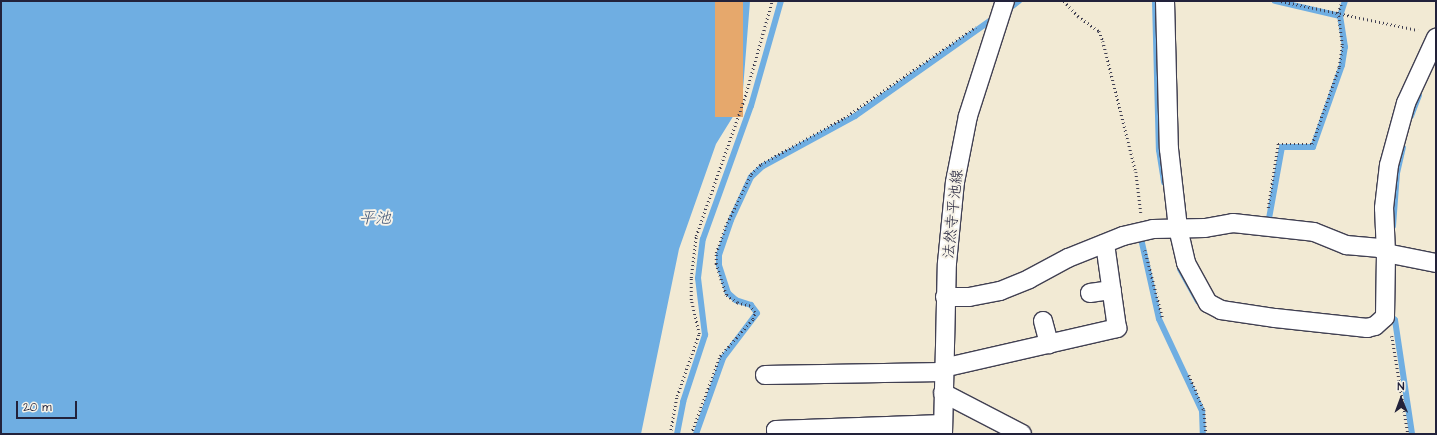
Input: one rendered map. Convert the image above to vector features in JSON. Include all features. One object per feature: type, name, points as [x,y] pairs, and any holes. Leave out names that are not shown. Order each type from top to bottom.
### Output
[{"type":"street","points":[[1165,1],[1169,149],[1178,228],[1186,263],[1208,303],[1220,310],[1275,318],[1367,328],[1376,326],[1386,317],[1384,208],[1389,165],[1406,103],[1428,35]]},
{"type":"street","name":"法然寺平池線","points":[[943,429],[945,297],[950,225],[961,146],[1003,6]]},
{"type":"street","points":[[945,297],[969,297],[1000,291],[1030,279],[1068,258],[1143,232],[1178,228],[1205,228],[1233,223],[1314,232],[1346,245],[1380,248],[1386,253],[1436,263]]},
{"type":"street","points":[[765,375],[943,370],[1117,328],[1105,244]]},
{"type":"street","points":[[1090,293],[1112,290]]},
{"type":"street","points":[[1044,322],[1049,344]]},
{"type":"street","points":[[943,393],[1022,434]]},
{"type":"street","points":[[777,434],[776,430],[841,431],[943,429]]},
{"type":"path","points":[[670,434],[677,396],[699,334],[691,285],[696,236],[744,100],[760,49],[772,1]]},
{"type":"path","points":[[1064,1],[1078,16],[1098,30],[1103,41],[1136,172],[1146,256],[1163,319]]},
{"type":"path","points":[[1281,1],[1428,35]]},
{"type":"path","points":[[1266,226],[1278,144],[1312,144],[1339,67],[1342,45],[1338,13],[1342,1]]},
{"type":"path","points":[[690,434],[720,356],[753,319],[756,312],[750,306],[737,303],[726,295],[716,264],[716,253],[727,223],[751,174],[761,164],[844,118],[1003,6]]},
{"type":"path","points":[[1386,317],[1390,326],[1408,434]]},
{"type":"path","points":[[1189,375],[1204,410],[1206,434]]},
{"type":"water","name":"平池","points":[[1,1],[750,1],[742,102],[716,144],[679,249],[641,434],[1,434]]},
{"type":"building","points":[[715,1],[743,1],[743,117],[715,117]]},
{"type":"waterway","points":[[677,434],[683,402],[705,335],[698,278],[703,239],[751,106],[781,1]]},
{"type":"waterway","points":[[1007,10],[1019,1]]},
{"type":"waterway","points":[[1155,1],[1159,150],[1164,183]]},
{"type":"waterway","points":[[1268,224],[1282,147],[1313,147],[1342,65],[1345,47],[1340,16],[1275,1]]},
{"type":"waterway","points":[[1340,16],[1345,1]]},
{"type":"waterway","points":[[696,434],[723,358],[757,313],[751,305],[736,300],[728,293],[719,265],[719,255],[731,220],[751,177],[763,166],[855,116],[994,18]]},
{"type":"waterway","points":[[1411,116],[1419,95]]},
{"type":"waterway","points":[[1393,226],[1397,173],[1403,148]]},
{"type":"waterway","points":[[1140,234],[1159,319],[1202,411],[1203,434]]},
{"type":"waterway","points":[[1180,269],[1198,301]]},
{"type":"waterway","points":[[1392,317],[1395,320],[1412,434]]}]
